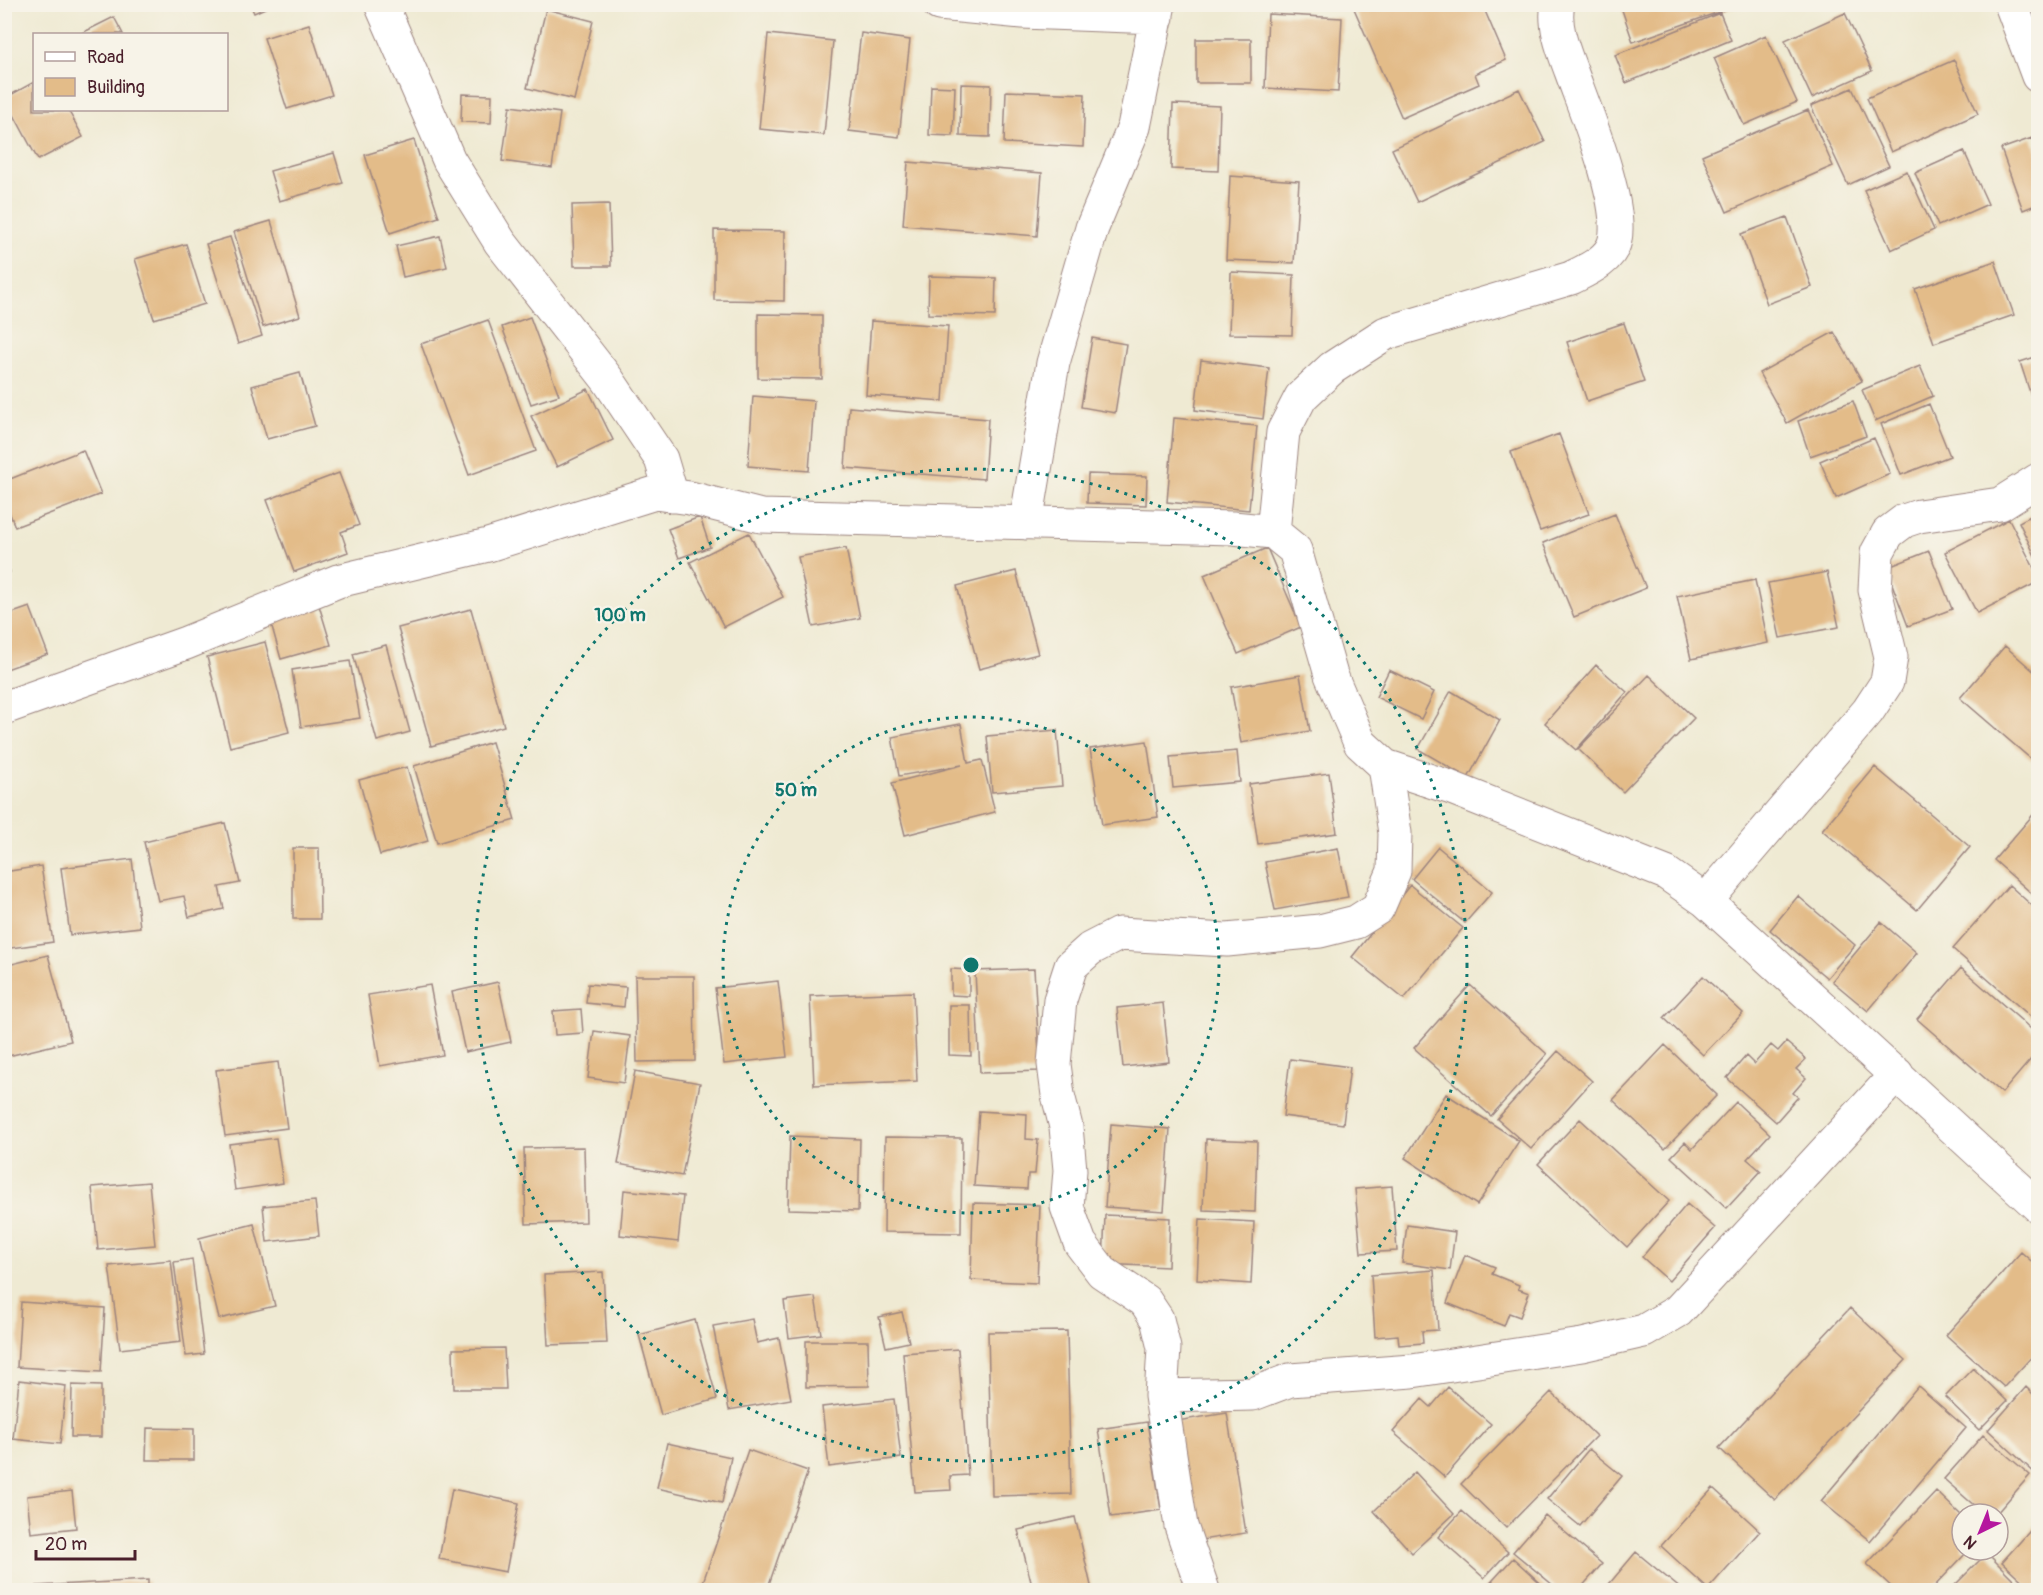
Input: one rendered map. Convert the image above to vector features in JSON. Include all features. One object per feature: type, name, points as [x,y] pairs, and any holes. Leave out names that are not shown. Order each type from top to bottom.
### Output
[{"type":"street","points":[[381,4],[449,160],[500,242],[608,380],[661,459],[672,496]]},
{"type":"street","points":[[939,4],[1022,12],[1158,11],[1134,127],[1092,228],[1053,363],[1026,522]]},
{"type":"street","points":[[1273,532],[1283,432],[1301,397],[1332,368],[1386,333],[1571,278],[1598,265],[1615,242],[1615,212],[1599,147],[1562,46],[1556,12],[1558,4]]},
{"type":"street","points":[[2011,4],[2037,66]]},
{"type":"street","points":[[1706,902],[1868,711],[1887,682],[1891,657],[1875,590],[1877,553],[1888,533],[1904,521],[1919,516],[2000,504],[2038,480]]},
{"type":"street","points":[[4,708],[186,644],[338,581],[488,545],[655,493],[761,516],[1233,528],[1273,532],[1295,550],[1331,675],[1360,743],[1385,766],[1449,787],[1666,873],[1706,902],[1897,1074],[2038,1206]]},
{"type":"street","points":[[1203,1590],[1182,1526],[1161,1396],[1164,1347],[1156,1319],[1145,1301],[1102,1272],[1080,1243],[1067,1207],[1070,1170],[1066,1127],[1058,1095],[1054,1064],[1060,1000],[1071,966],[1090,949],[1119,934],[1227,940],[1320,931],[1356,922],[1378,908],[1394,871],[1395,833],[1385,766]]},
{"type":"street","points":[[1161,1396],[1253,1394],[1290,1380],[1412,1371],[1582,1346],[1644,1331],[1678,1311],[1897,1074]]},
{"type":"building","points":[[250,4],[274,4],[254,13]]},
{"type":"building","points":[[1352,4],[1482,4],[1506,60],[1475,74],[1479,84],[1402,118]]},
{"type":"building","points":[[1620,4],[1739,4],[1739,5],[1633,42]]},
{"type":"building","points":[[546,9],[593,21],[574,100],[527,88]]},
{"type":"building","points":[[1720,13],[1731,40],[1626,83],[1615,55]]},
{"type":"building","points":[[1845,13],[1872,71],[1812,98],[1785,40]]},
{"type":"building","points":[[1268,14],[1342,18],[1338,92],[1265,88]]},
{"type":"building","points":[[114,17],[122,33],[82,33]]},
{"type":"building","points":[[309,24],[332,95],[287,109],[264,38]]},
{"type":"building","points":[[861,33],[910,40],[899,137],[849,131]]},
{"type":"building","points":[[768,34],[833,41],[824,135],[759,129]]},
{"type":"building","points":[[1766,35],[1797,102],[1744,125],[1714,58]]},
{"type":"building","points":[[1196,39],[1251,39],[1251,83],[1196,83]]},
{"type":"building","points":[[1954,60],[1978,114],[1891,152],[1867,98]]},
{"type":"building","points":[[33,83],[33,111],[69,111],[83,137],[38,160],[5,98]]},
{"type":"building","points":[[961,84],[991,85],[990,137],[960,136]]},
{"type":"building","points":[[931,86],[955,87],[953,136],[929,135]]},
{"type":"building","points":[[1852,88],[1889,166],[1848,185],[1811,106]]},
{"type":"building","points":[[1519,89],[1545,142],[1417,202],[1392,149]]},
{"type":"building","points":[[1006,91],[1085,94],[1083,147],[1004,143]]},
{"type":"building","points":[[462,94],[492,95],[491,123],[461,122]]},
{"type":"building","points":[[1173,104],[1220,106],[1218,171],[1171,169]]},
{"type":"building","points":[[510,106],[560,113],[552,168],[502,161]]},
{"type":"building","points":[[1808,110],[1833,166],[1727,212],[1702,155]]},
{"type":"building","points":[[2032,138],[2038,156],[2038,204],[2023,210],[2001,149]]},
{"type":"building","points":[[414,140],[439,217],[390,233],[365,155]]},
{"type":"building","points":[[1964,151],[1988,204],[1938,226],[1915,173]]},
{"type":"building","points":[[334,153],[343,183],[279,201],[270,171]]},
{"type":"building","points":[[908,162],[1042,173],[1037,236],[903,225]]},
{"type":"building","points":[[1907,171],[1934,230],[1891,250],[1864,190]]},
{"type":"building","points":[[1230,176],[1299,181],[1294,263],[1226,260]]},
{"type":"building","points":[[609,204],[611,266],[574,266],[572,205]]},
{"type":"building","points":[[1787,217],[1812,287],[1767,304],[1741,234]]},
{"type":"building","points":[[271,221],[300,316],[263,327],[234,232]]},
{"type":"building","points":[[714,230],[785,231],[784,301],[714,300]]},
{"type":"building","points":[[440,236],[447,267],[403,277],[396,246]]},
{"type":"building","points":[[230,237],[262,336],[238,344],[206,244]]},
{"type":"building","points":[[186,244],[205,304],[154,319],[135,259]]},
{"type":"building","points":[[1995,261],[2014,315],[1934,343],[1915,289]]},
{"type":"building","points":[[1231,272],[1294,275],[1292,335],[1229,334]]},
{"type":"building","points":[[929,276],[996,278],[995,316],[928,314]]},
{"type":"building","points":[[758,314],[822,315],[822,379],[758,378]]},
{"type":"building","points":[[530,317],[559,395],[531,404],[502,327]]},
{"type":"building","points":[[488,320],[536,451],[469,475],[421,344]]},
{"type":"building","points":[[871,321],[948,326],[943,401],[866,395]]},
{"type":"building","points":[[1624,323],[1644,382],[1587,401],[1567,342]]},
{"type":"building","points":[[1834,332],[1862,381],[1787,423],[1759,373]]},
{"type":"building","points":[[1092,338],[1126,344],[1115,413],[1081,407]]},
{"type":"building","points":[[2038,356],[2038,417],[2020,362]]},
{"type":"building","points":[[1201,360],[1269,368],[1263,419],[1195,410]]},
{"type":"building","points":[[1920,366],[1933,396],[1875,421],[1862,390]]},
{"type":"building","points":[[300,373],[315,426],[267,439],[252,386]]},
{"type":"building","points":[[588,389],[613,440],[557,467],[531,416]]},
{"type":"building","points":[[753,396],[814,401],[809,471],[748,466]]},
{"type":"building","points":[[1853,401],[1866,436],[1810,456],[1798,421]]},
{"type":"building","points":[[1929,404],[1950,456],[1901,475],[1881,424]]},
{"type":"building","points":[[849,407],[988,419],[984,479],[845,468]]},
{"type":"building","points":[[1174,418],[1257,426],[1249,510],[1167,502]]},
{"type":"building","points":[[1559,434],[1589,514],[1540,531],[1511,452]]},
{"type":"building","points":[[1874,438],[1890,474],[1836,498],[1820,461]]},
{"type":"building","points":[[83,450],[101,494],[15,527],[5,501],[5,481]]},
{"type":"building","points":[[339,473],[359,525],[341,532],[348,552],[294,572],[267,500]]},
{"type":"building","points":[[1088,474],[1147,476],[1146,505],[1087,503]]},
{"type":"building","points":[[2038,512],[2038,562],[2019,522]]},
{"type":"building","points":[[1615,514],[1646,588],[1574,617],[1543,543]]},
{"type":"building","points":[[700,517],[710,547],[679,558],[668,529]]},
{"type":"building","points":[[2009,519],[2038,576],[2038,582],[1977,613],[1945,552]]},
{"type":"building","points":[[749,533],[783,597],[724,627],[690,562]]},
{"type":"building","points":[[846,548],[860,618],[813,627],[798,557]]},
{"type":"building","points":[[1267,548],[1301,627],[1238,654],[1204,575]]},
{"type":"building","points":[[1929,551],[1952,609],[1908,626],[1886,568]]},
{"type":"building","points":[[4,554],[10,572],[4,574]]},
{"type":"building","points":[[1016,571],[1038,654],[979,669],[957,586]]},
{"type":"building","points":[[1827,572],[1839,627],[1780,638],[1768,583]]},
{"type":"building","points":[[1755,580],[1768,643],[1691,659],[1677,596]]},
{"type":"building","points":[[318,602],[331,645],[281,659],[269,616]]},
{"type":"building","points":[[30,607],[48,654],[4,670],[4,616]]},
{"type":"building","points":[[471,609],[504,726],[431,746],[398,628]]},
{"type":"building","points":[[265,642],[289,732],[230,747],[207,657]]},
{"type":"building","points":[[386,645],[410,732],[377,741],[353,654]]},
{"type":"building","points":[[2005,646],[2038,675],[2038,765],[1960,698]]},
{"type":"building","points":[[350,661],[360,718],[301,727],[292,670]]},
{"type":"building","points":[[1596,665],[1627,692],[1576,750],[1545,723]]},
{"type":"building","points":[[1389,670],[1434,692],[1421,719],[1376,697]]},
{"type":"building","points":[[1300,675],[1310,731],[1241,743],[1231,687]]},
{"type":"building","points":[[1649,675],[1694,718],[1623,792],[1578,749]]},
{"type":"building","points":[[1451,691],[1500,720],[1468,778],[1418,749]]},
{"type":"building","points":[[961,724],[968,763],[982,760],[995,812],[905,835],[892,783],[962,765],[899,776],[892,737]]},
{"type":"building","points":[[1057,730],[1062,786],[992,792],[987,736]]},
{"type":"building","points":[[1147,741],[1158,817],[1102,825],[1090,749]]},
{"type":"building","points":[[492,742],[515,820],[437,843],[414,766]]},
{"type":"building","points":[[1237,751],[1240,782],[1173,788],[1170,757]]},
{"type":"building","points":[[407,767],[428,841],[380,855],[359,780]]},
{"type":"building","points":[[1875,767],[1970,847],[1917,910],[1822,830]]},
{"type":"building","points":[[1329,773],[1337,833],[1258,844],[1249,784]]},
{"type":"building","points":[[2038,809],[2038,899],[1994,860]]},
{"type":"building","points":[[225,823],[240,883],[219,887],[224,909],[189,917],[184,896],[158,901],[144,842]]},
{"type":"building","points":[[1438,847],[1492,892],[1465,923],[1412,879]]},
{"type":"building","points":[[293,848],[319,848],[320,919],[293,919]]},
{"type":"building","points":[[1338,848],[1348,897],[1275,910],[1265,862]]},
{"type":"building","points":[[132,859],[140,927],[70,935],[61,868]]},
{"type":"building","points":[[41,866],[53,942],[4,949],[4,872]]},
{"type":"building","points":[[1410,885],[1463,928],[1404,999],[1352,957]]},
{"type":"building","points":[[2009,885],[2038,911],[2038,1023],[1953,949]]},
{"type":"building","points":[[1798,896],[1855,945],[1827,978],[1770,930]]},
{"type":"building","points":[[1881,922],[1917,953],[1868,1011],[1832,981]]},
{"type":"building","points":[[48,955],[71,1041],[4,1057],[4,966]]},
{"type":"building","points":[[1961,968],[2038,1035],[2038,1051],[2002,1093],[1917,1019]]},
{"type":"building","points":[[951,969],[969,970],[969,996],[951,995]]},
{"type":"building","points":[[1034,969],[1040,1071],[980,1073],[975,971]]},
{"type":"building","points":[[635,976],[694,976],[695,1061],[637,1062]]},
{"type":"building","points":[[1703,976],[1743,1013],[1703,1055],[1664,1018]]},
{"type":"building","points":[[778,981],[787,1057],[724,1064],[715,988]]},
{"type":"building","points":[[498,982],[511,1042],[465,1052],[452,992]]},
{"type":"building","points":[[588,984],[626,987],[624,1007],[586,1003]]},
{"type":"building","points":[[430,985],[443,1055],[380,1066],[368,995]]},
{"type":"building","points":[[1470,985],[1547,1054],[1491,1116],[1414,1048]]},
{"type":"building","points":[[913,992],[917,1081],[814,1085],[810,996]]},
{"type":"building","points":[[1163,1003],[1169,1062],[1123,1067],[1117,1008]]},
{"type":"building","points":[[949,1005],[970,1005],[971,1056],[949,1055]]},
{"type":"building","points":[[581,1009],[583,1033],[555,1035],[553,1011]]},
{"type":"building","points":[[594,1031],[630,1036],[624,1083],[588,1078]]},
{"type":"building","points":[[1786,1042],[1806,1059],[1796,1069],[1806,1078],[1793,1093],[1798,1097],[1776,1122],[1727,1078],[1746,1056],[1754,1064],[1771,1045],[1778,1051]]},
{"type":"building","points":[[1665,1045],[1717,1095],[1665,1149],[1613,1100]]},
{"type":"building","points":[[1558,1051],[1592,1081],[1531,1149],[1497,1119]]},
{"type":"building","points":[[1290,1059],[1350,1067],[1343,1124],[1283,1116]]},
{"type":"building","points":[[278,1062],[287,1128],[225,1136],[216,1070]]},
{"type":"building","points":[[635,1071],[700,1083],[682,1176],[618,1164]]},
{"type":"building","points":[[1446,1094],[1519,1141],[1477,1205],[1405,1158]]},
{"type":"building","points":[[1736,1102],[1770,1134],[1747,1159],[1761,1171],[1727,1208],[1671,1157],[1685,1142],[1692,1149]]},
{"type":"building","points":[[979,1111],[1027,1114],[1026,1139],[1038,1140],[1035,1174],[1028,1174],[1027,1189],[974,1186]]},
{"type":"building","points":[[1580,1119],[1669,1201],[1627,1247],[1538,1164]]},
{"type":"building","points":[[1111,1124],[1170,1129],[1164,1211],[1105,1207]]},
{"type":"building","points":[[790,1136],[860,1139],[858,1211],[788,1209]]},
{"type":"building","points":[[885,1137],[962,1138],[961,1233],[884,1232]]},
{"type":"building","points":[[276,1138],[283,1183],[235,1190],[229,1144]]},
{"type":"building","points":[[1206,1139],[1257,1141],[1255,1212],[1203,1210]]},
{"type":"building","points":[[584,1147],[586,1222],[526,1224],[524,1148]]},
{"type":"building","points":[[149,1182],[155,1245],[98,1250],[92,1187]]},
{"type":"building","points":[[1392,1186],[1397,1251],[1361,1253],[1355,1189]]},
{"type":"building","points":[[624,1190],[683,1196],[678,1242],[620,1235]]},
{"type":"building","points":[[315,1201],[319,1236],[267,1242],[263,1206]]},
{"type":"building","points":[[973,1203],[1040,1205],[1037,1283],[971,1280]]},
{"type":"building","points":[[1687,1204],[1715,1228],[1669,1281],[1642,1257]]},
{"type":"building","points":[[1105,1215],[1170,1218],[1168,1267],[1103,1264]]},
{"type":"building","points":[[1200,1219],[1254,1222],[1251,1284],[1197,1280]]},
{"type":"building","points":[[254,1224],[275,1306],[219,1319],[199,1238]]},
{"type":"building","points":[[1407,1225],[1455,1232],[1450,1270],[1402,1263]]},
{"type":"building","points":[[2021,1252],[2038,1267],[2038,1350],[2004,1387],[1946,1335]]},
{"type":"building","points":[[1465,1255],[1495,1267],[1492,1274],[1519,1285],[1518,1289],[1529,1293],[1520,1317],[1509,1313],[1504,1326],[1447,1303]]},
{"type":"building","points":[[192,1259],[204,1354],[186,1356],[174,1262]]},
{"type":"building","points":[[171,1260],[181,1342],[120,1349],[109,1266]]},
{"type":"building","points":[[1434,1270],[1438,1330],[1422,1331],[1423,1343],[1399,1345],[1398,1335],[1375,1337],[1371,1275]]},
{"type":"building","points":[[603,1272],[607,1343],[548,1345],[544,1275]]},
{"type":"building","points":[[815,1297],[821,1334],[789,1338],[784,1301]]},
{"type":"building","points":[[21,1302],[105,1308],[101,1372],[17,1367]]},
{"type":"building","points":[[1850,1308],[1906,1360],[1775,1500],[1719,1448]]},
{"type":"building","points":[[902,1312],[909,1342],[886,1347],[879,1317]]},
{"type":"building","points":[[752,1319],[757,1343],[779,1338],[791,1399],[729,1410],[713,1326]]},
{"type":"building","points":[[695,1320],[717,1399],[661,1415],[639,1335]]},
{"type":"building","points":[[1067,1331],[1071,1494],[992,1496],[988,1332]]},
{"type":"building","points":[[806,1341],[868,1341],[869,1386],[806,1387]]},
{"type":"building","points":[[504,1348],[506,1389],[454,1389],[453,1349]]},
{"type":"building","points":[[958,1349],[968,1475],[950,1476],[951,1490],[915,1492],[903,1353]]},
{"type":"building","points":[[1973,1368],[2007,1401],[1979,1430],[1945,1397]]},
{"type":"building","points":[[19,1380],[66,1386],[60,1444],[13,1439]]},
{"type":"building","points":[[72,1385],[101,1386],[101,1437],[71,1437]]},
{"type":"building","points":[[1918,1386],[1966,1428],[1870,1541],[1821,1501]]},
{"type":"building","points":[[1448,1387],[1491,1424],[1445,1477],[1393,1432],[1422,1399],[1431,1407]]},
{"type":"building","points":[[2026,1387],[2038,1399],[2038,1476],[1988,1430]]},
{"type":"building","points":[[1551,1392],[1596,1436],[1506,1528],[1461,1484]]},
{"type":"building","points":[[894,1399],[901,1458],[829,1467],[822,1407]]},
{"type":"building","points":[[1227,1413],[1246,1533],[1189,1542],[1170,1422]]},
{"type":"building","points":[[1147,1422],[1161,1510],[1111,1517],[1098,1429]]},
{"type":"building","points":[[147,1428],[194,1429],[194,1460],[146,1460]]},
{"type":"building","points":[[1983,1435],[2030,1475],[2006,1502],[1970,1502],[1944,1479]]},
{"type":"building","points":[[667,1443],[731,1457],[722,1503],[657,1488]]},
{"type":"building","points":[[1589,1449],[1622,1476],[1580,1526],[1547,1499]]},
{"type":"building","points":[[748,1450],[808,1471],[767,1590],[701,1588]]},
{"type":"building","points":[[1415,1472],[1454,1514],[1412,1553],[1374,1511]]},
{"type":"building","points":[[1713,1488],[1760,1531],[1708,1589],[1661,1546]]},
{"type":"building","points":[[452,1489],[519,1503],[506,1572],[439,1559]]},
{"type":"building","points":[[72,1491],[76,1528],[31,1533],[27,1496]]},
{"type":"building","points":[[1936,1491],[1950,1504],[1950,1562],[1958,1562],[1931,1590],[1895,1590],[1867,1564]]},
{"type":"building","points":[[1462,1511],[1508,1552],[1484,1578],[1438,1537]]},
{"type":"building","points":[[1545,1515],[1602,1564],[1579,1590],[1559,1590],[1513,1552]]},
{"type":"building","points":[[1075,1517],[1092,1590],[1033,1590],[1018,1530]]},
{"type":"building","points":[[2038,1522],[2038,1590],[2032,1590],[2002,1562],[2010,1562],[2010,1553]]},
{"type":"building","points":[[1636,1552],[1682,1590],[1604,1590]]},
{"type":"building","points":[[1513,1558],[1548,1590],[1484,1590]]},
{"type":"building","points":[[1978,1562],[1996,1562],[2024,1590],[1950,1590]]},
{"type":"building","points":[[148,1580],[148,1590],[38,1590],[37,1586]]}]
